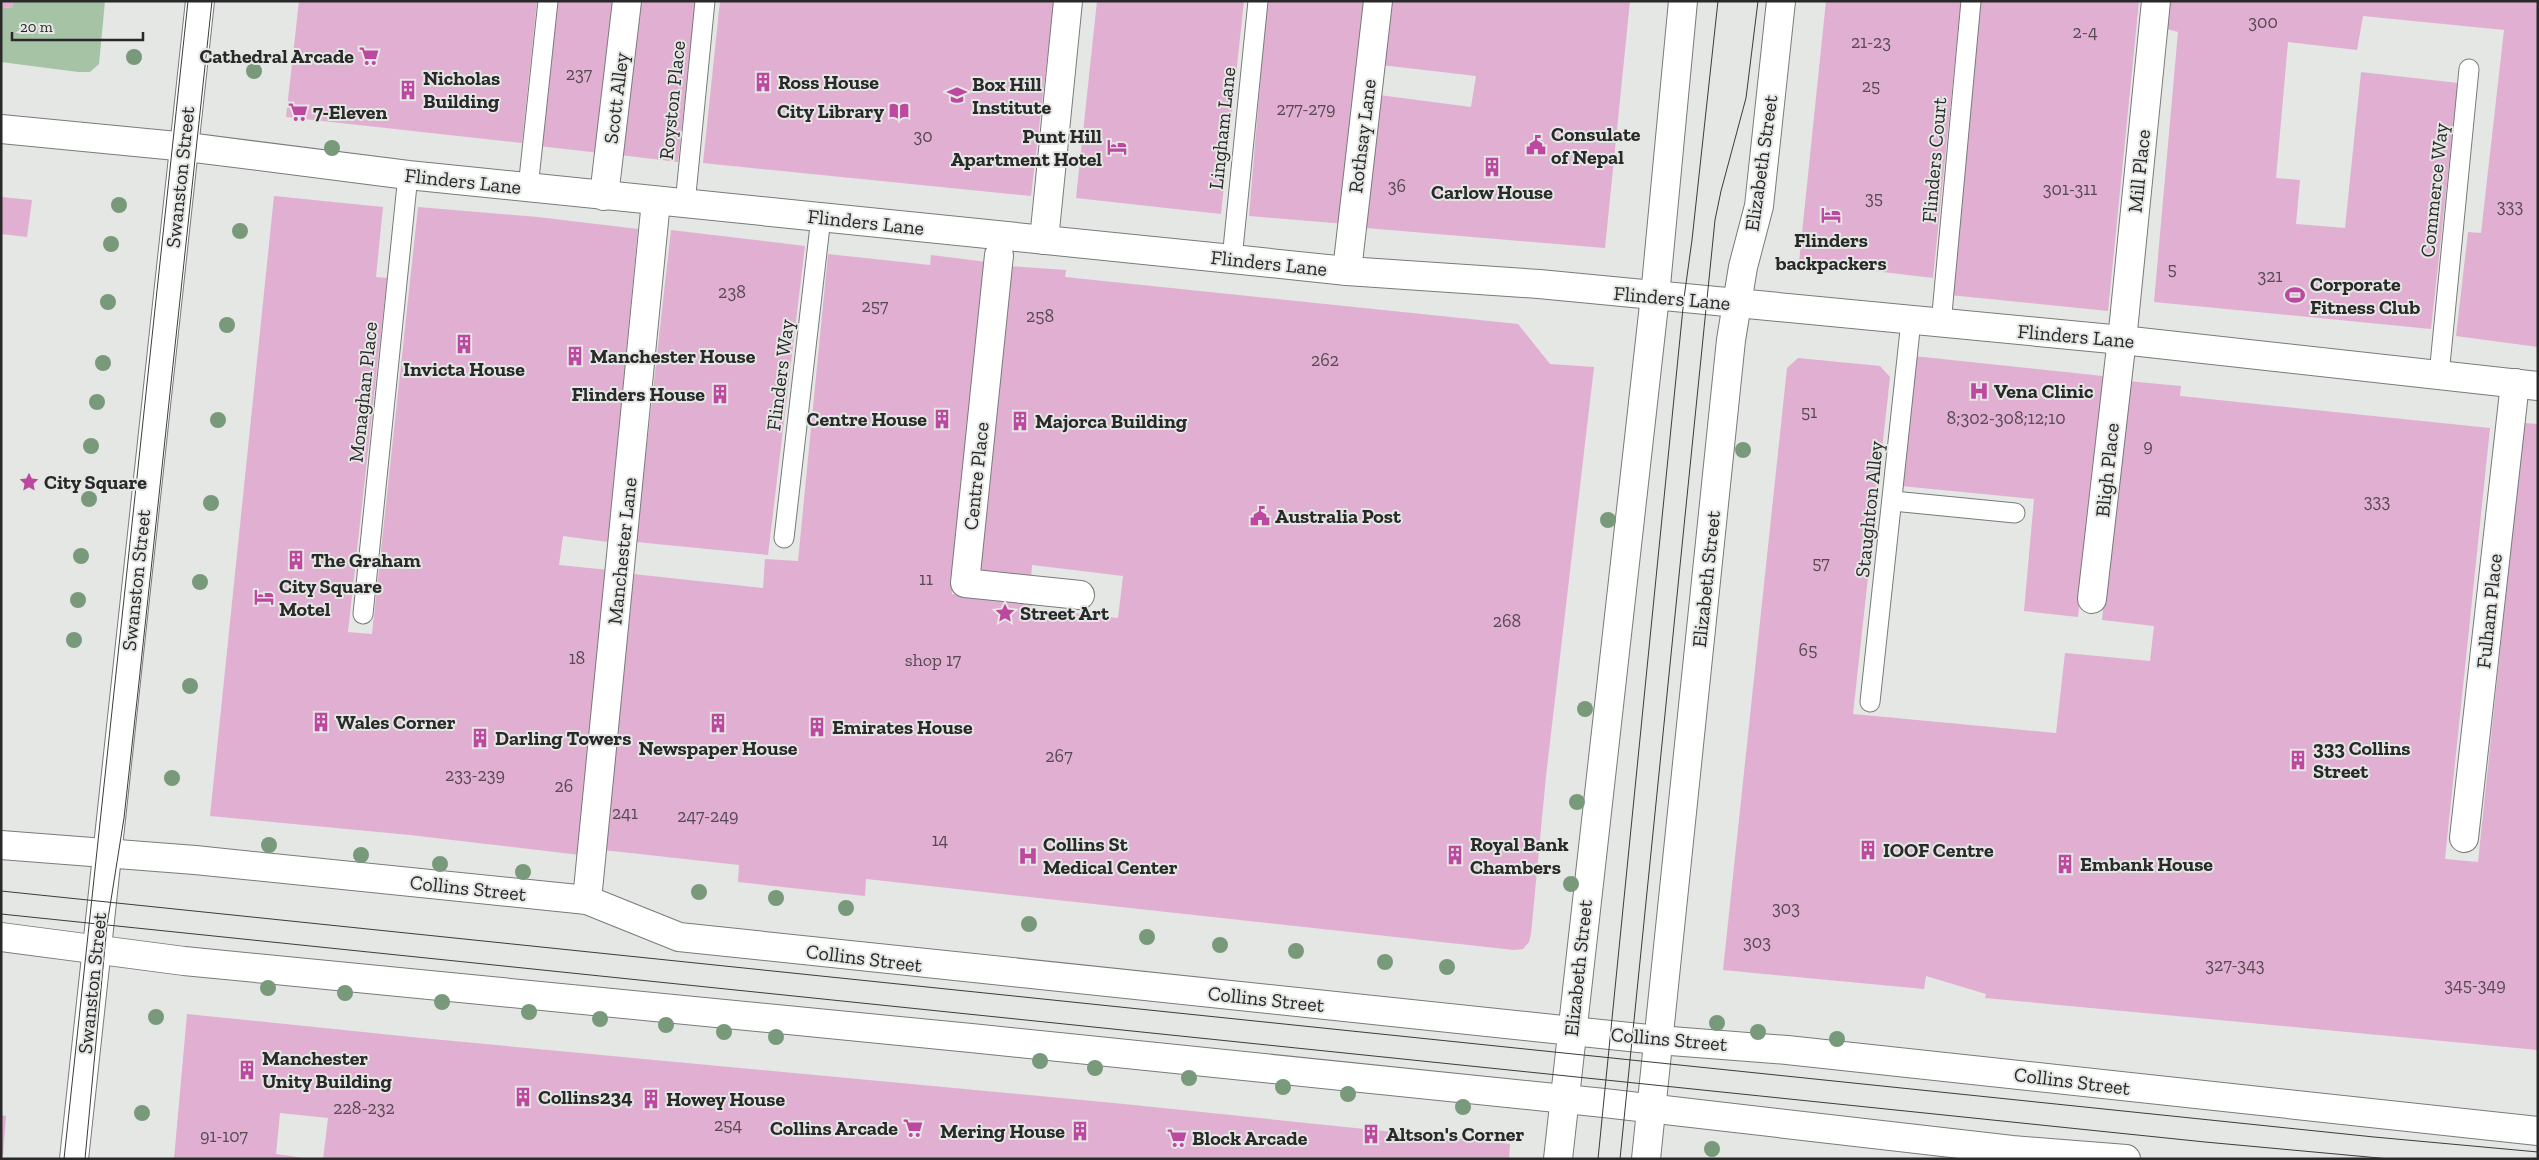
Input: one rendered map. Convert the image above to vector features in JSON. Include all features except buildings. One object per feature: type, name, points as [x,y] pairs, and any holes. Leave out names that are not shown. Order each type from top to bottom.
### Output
[{"type":"street","name":"Swanston Street","points":[[74,1159],[200,1]]},
{"type":"street","name":"Scott Alley","points":[[604,196],[627,1]]},
{"type":"street","points":[[1044,240],[1068,1]]},
{"type":"street","name":"Rothsay Lane","points":[[1347,271],[1378,1]]},
{"type":"street","name":"Elizabeth Street","points":[[1558,1159],[1655,296],[1683,1]]},
{"type":"street","name":"Elizabeth Street","points":[[1646,1159],[1736,304],[1743,266],[1759,206],[1781,1]]},
{"type":"street","name":"Mill Place","points":[[2122,340],[2156,1]]},
{"type":"street","name":"Flinders Lane","points":[[1,129],[183,147],[408,175],[604,196],[1347,271],[1539,284],[2122,340],[2526,384]]},
{"type":"street","name":"Manchester Lane","points":[[587,900],[656,201]]},
{"type":"street","name":"Centre Place","points":[[999,255],[965,583],[1080,595]]},
{"type":"street","name":"Bligh Place","points":[[2092,599],[2122,340]]},
{"type":"street","name":"Fulham Place","points":[[2464,838],[2526,384]]},
{"type":"street","name":"Collins Street","points":[[1,845],[195,860],[587,900],[679,937],[1658,1040],[1806,1052],[2538,1131]]},
{"type":"street","points":[[1,937],[184,961],[963,1037],[1651,1108],[2012,1150],[2126,1159]]},
{"type":"lane","points":[[528,188],[548,1]]},
{"type":"lane","name":"Royston Place","points":[[685,204],[705,1]]},
{"type":"lane","name":"Lingham Lane","points":[[1232,259],[1258,1]]},
{"type":"lane","name":"Flinders Court","points":[[1941,324],[1971,1]]},
{"type":"lane","name":"Commerce Way","points":[[2439,375],[2468,68]]},
{"type":"lane","name":"Monaghan Place","points":[[363,614],[408,175]]},
{"type":"lane","name":"Flinders Way","points":[[784,538],[821,217]]},
{"type":"lane","name":"Staughton Alley","points":[[1870,702],[1911,321]]},
{"type":"lane","points":[[1892,501],[2015,513]]},
{"type":"green space","points":[[13,1],[105,1],[99,64],[90,72],[78,72],[1,62],[1,7],[12,8]]},
{"type":"tram line","points":[[64,1159],[188,1]]},
{"type":"tram line","points":[[85,1159],[107,925],[124,818],[212,1]]},
{"type":"tram line","points":[[1598,1159],[1684,298],[1718,1]]},
{"type":"tram line","points":[[1620,1159],[1715,220],[1746,98],[1758,1]]},
{"type":"tram line","points":[[1,891],[2374,1137],[2538,1152]]},
{"type":"tram line","points":[[1,914],[2205,1142],[2390,1159]]},
{"type":"place","name":"Cathedral Arcade","points":[[369,56]]},
{"type":"place","name":"Ross House","points":[[763,82]]},
{"type":"place","name":"Nicholas Building","points":[[408,90]]},
{"type":"place","name":"Box Hill Institute","points":[[957,95]]},
{"type":"place","name":"City Library","points":[[899,111]]},
{"type":"place","name":"7-Eleven","points":[[298,112]]},
{"type":"place","name":"Consulate of Nepal","points":[[1536,145]]},
{"type":"place","name":"Punt Hill Apartment Hotel","points":[[1117,147]]},
{"type":"place","name":"Carlow House","points":[[1492,167]]},
{"type":"place","name":"Flinders backpackers","points":[[1831,215]]},
{"type":"place","name":"Corporate Fitness Club","points":[[2295,295]]},
{"type":"place","name":"Invicta House","points":[[464,344]]},
{"type":"place","name":"Manchester House","points":[[575,356]]},
{"type":"place","name":"Vena Clinic","points":[[1979,391]]},
{"type":"place","name":"Flinders House","points":[[720,394]]},
{"type":"place","name":"Centre House","points":[[942,419]]},
{"type":"place","name":"Majorca Building","points":[[1020,421]]},
{"type":"place","name":"City Square","points":[[29,482]]},
{"type":"place","name":"Australia Post","points":[[1260,516]]},
{"type":"place","name":"The Graham","points":[[296,560]]},
{"type":"place","name":"City Square Motel","points":[[264,597]]},
{"type":"place","name":"Street Art","points":[[1005,613]]},
{"type":"place","name":"Wales Corner","points":[[321,722]]},
{"type":"place","name":"Newspaper House","points":[[718,723]]},
{"type":"place","name":"Emirates House","points":[[817,727]]},
{"type":"place","name":"Darling Towers","points":[[480,738]]},
{"type":"place","name":"333 Collins Street","points":[[2298,760]]},
{"type":"place","name":"IOOF Centre","points":[[1868,850]]},
{"type":"place","name":"Royal Bank Chambers","points":[[1455,855]]},
{"type":"place","name":"Collins St Medical Center","points":[[1028,856]]},
{"type":"place","name":"Embank House","points":[[2065,864]]},
{"type":"place","name":"Manchester Unity Building","points":[[247,1070]]},
{"type":"place","name":"Collins234","points":[[523,1097]]},
{"type":"place","name":"Howey House","points":[[651,1099]]},
{"type":"place","name":"Collins Arcade","points":[[913,1128]]},
{"type":"place","name":"Mering House","points":[[1080,1131]]},
{"type":"place","name":"Altson's Corner","points":[[1371,1134]]},
{"type":"place","name":"Block Arcade","points":[[1177,1138]]}]
